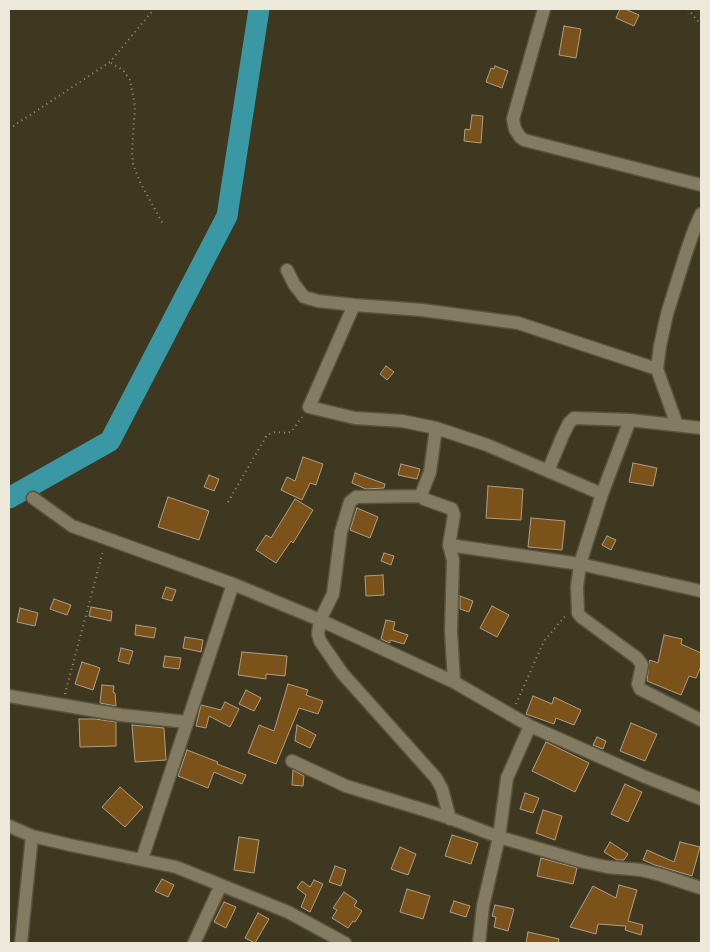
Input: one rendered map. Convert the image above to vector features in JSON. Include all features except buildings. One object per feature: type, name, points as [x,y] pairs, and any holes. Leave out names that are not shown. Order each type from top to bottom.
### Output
[{"type":"street","points":[[544,9],[513,119],[515,129],[520,137],[524,140],[701,185]]},
{"type":"street","points":[[677,425],[657,369],[660,346],[668,314],[697,234],[701,214]]},
{"type":"street","points":[[286,270],[304,297],[318,301],[422,310],[518,323],[657,369]]},
{"type":"street","points":[[354,305],[309,407],[355,418],[402,421],[436,428],[487,445],[602,494]]},
{"type":"street","points":[[548,471],[564,434],[574,418],[630,420],[701,428]]},
{"type":"street","points":[[630,420],[602,494],[580,564],[577,610],[579,615],[637,658],[642,665],[638,684],[640,689],[701,720]]},
{"type":"street","points":[[421,496],[430,472],[436,428]]},
{"type":"street","points":[[450,819],[445,798],[436,778],[342,673],[320,641],[318,628],[333,594],[341,532],[351,500],[356,497],[421,496],[424,499],[452,509],[454,512],[449,545],[453,560],[451,631],[454,682]]},
{"type":"street","points":[[33,498],[72,526],[233,584],[320,620],[454,682],[530,726],[643,776],[701,798]]},
{"type":"street","points":[[449,545],[580,564],[701,591]]},
{"type":"street","points":[[142,859],[233,584]]},
{"type":"street","points":[[9,696],[62,706],[187,722]]},
{"type":"street","points":[[480,943],[483,906],[499,837],[508,778],[530,726]]},
{"type":"street","points":[[292,761],[346,786],[450,819],[499,837],[584,862],[607,867],[641,870],[701,888]]},
{"type":"street","points":[[9,826],[32,836],[176,867],[288,912],[345,943]]},
{"type":"street","points":[[21,943],[32,836]]},
{"type":"street","points":[[194,943],[221,885]]},
{"type":"path","points":[[9,129],[110,62],[154,9]]},
{"type":"path","points":[[688,9],[701,25]]},
{"type":"path","points":[[110,62],[123,70],[130,80],[135,106],[133,164],[140,182],[164,226]]},
{"type":"path","points":[[228,502],[267,435],[274,432],[292,431],[309,407]]},
{"type":"path","points":[[62,706],[106,539]]},
{"type":"path","points":[[511,715],[544,641],[567,614]]},
{"type":"waterway","points":[[9,498],[110,441],[227,216],[259,9]]}]
